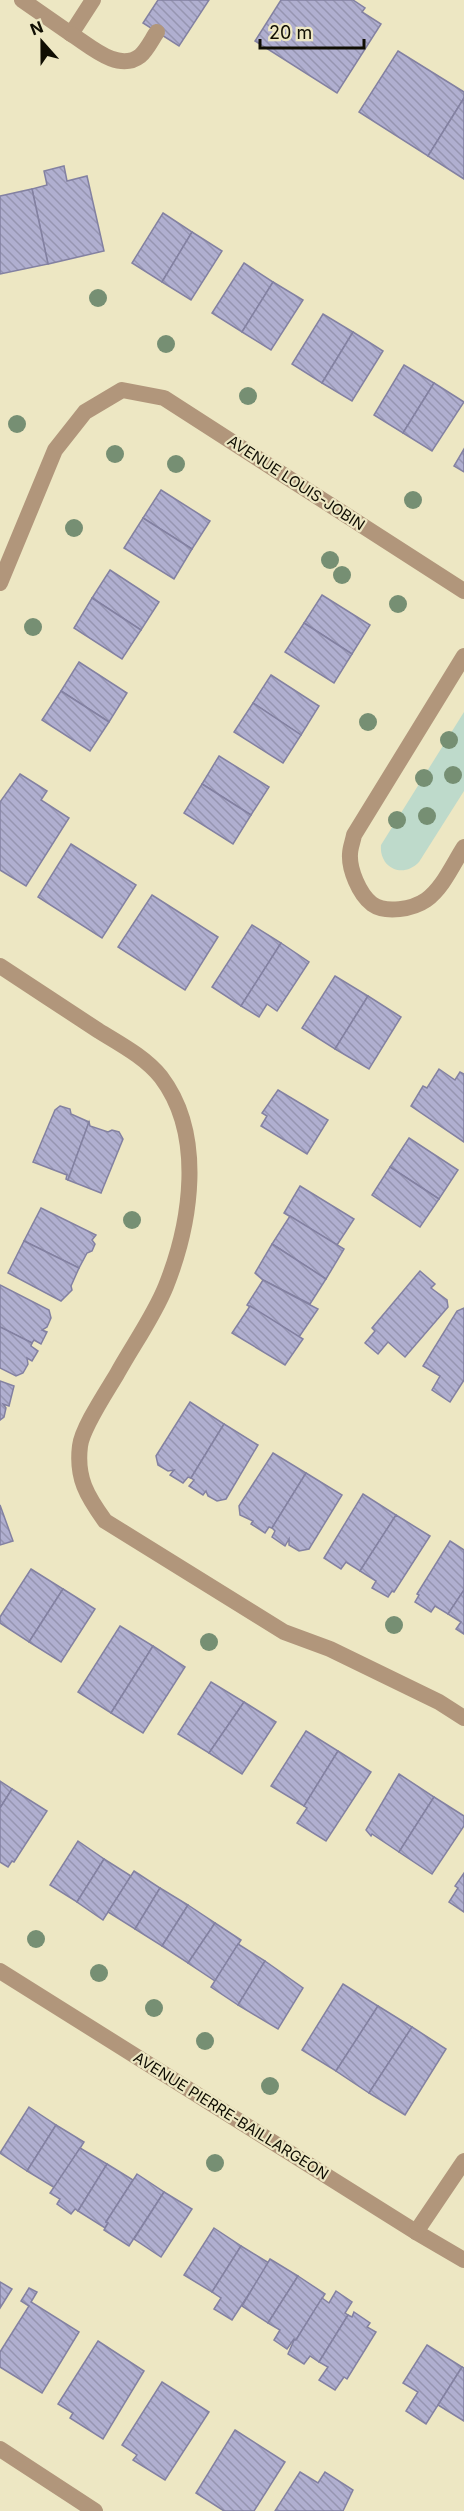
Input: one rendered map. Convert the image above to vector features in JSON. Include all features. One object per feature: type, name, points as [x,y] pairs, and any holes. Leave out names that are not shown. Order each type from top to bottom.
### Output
[{"type":"street","points":[[22,0],[114,61],[128,61],[140,56],[157,32]]},
{"type":"street","points":[[71,34],[93,0]]},
{"type":"street","name":"AVENUE LOUIS-JOBIN","points":[[0,584],[55,450],[85,412],[122,390],[164,398],[464,591]]},
{"type":"street","points":[[464,656],[354,835],[350,854],[352,872],[360,889],[372,904],[389,910],[423,902],[435,892],[464,847]]},
{"type":"street","points":[[0,966],[140,1057],[160,1076],[175,1101],[188,1140],[188,1194],[181,1243],[165,1289],[80,1444],[79,1473],[88,1498],[105,1521],[284,1632],[330,1648],[440,1702],[464,1718]]},
{"type":"street","name":"AVENUE PIERRE-BAILLARGEON","points":[[0,1971],[464,2260]]},
{"type":"street","points":[[416,2232],[464,2161]]},
{"type":"street","points":[[0,2449],[95,2511]]},
{"type":"green space","points":[[464,712],[464,791],[419,862],[406,870],[393,868],[384,860],[381,845]]},
{"type":"building","points":[[158,0],[209,0],[179,46],[143,23]]},
{"type":"building","points":[[281,0],[353,0],[365,8],[362,12],[381,24],[337,93],[255,41]]},
{"type":"building","points":[[398,51],[464,92],[464,98],[428,156],[359,112]]},
{"type":"building","points":[[464,98],[464,179],[428,156]]},
{"type":"building","points":[[64,166],[67,181],[87,176],[104,251],[48,264],[32,189],[47,185],[44,171]]},
{"type":"building","points":[[32,189],[48,264],[0,274],[0,196]]},
{"type":"building","points":[[163,213],[192,232],[162,282],[132,263]]},
{"type":"building","points":[[192,232],[222,251],[191,300],[162,282]]},
{"type":"building","points":[[244,263],[273,282],[242,332],[212,313]]},
{"type":"building","points":[[273,282],[303,300],[271,350],[242,332]]},
{"type":"building","points":[[323,314],[353,332],[322,383],[292,364]]},
{"type":"building","points":[[353,332],[383,351],[352,401],[322,383]]},
{"type":"building","points":[[404,365],[434,383],[403,433],[374,415]]},
{"type":"building","points":[[434,383],[464,402],[432,451],[403,433]]},
{"type":"building","points":[[464,449],[464,472],[454,466]]},
{"type":"building","points":[[161,490],[210,521],[192,549],[143,518]]},
{"type":"building","points":[[143,518],[192,549],[174,579],[124,548]]},
{"type":"building","points":[[110,570],[159,602],[141,630],[92,598]]},
{"type":"building","points":[[322,595],[370,625],[352,654],[304,623]]},
{"type":"building","points":[[92,598],[141,630],[122,659],[74,628]]},
{"type":"building","points":[[304,623],[352,654],[334,683],[285,652]]},
{"type":"building","points":[[79,662],[127,693],[109,722],[61,691]]},
{"type":"building","points":[[271,675],[319,706],[301,735],[253,703]]},
{"type":"building","points":[[61,691],[109,722],[90,751],[42,720]]},
{"type":"building","points":[[253,703],[301,735],[283,763],[234,732]]},
{"type":"building","points":[[219,756],[269,787],[251,815],[202,784]]},
{"type":"building","points":[[20,774],[47,791],[41,800],[69,818],[26,886],[0,870],[0,802]]},
{"type":"building","points":[[202,784],[251,815],[233,844],[184,813]]},
{"type":"building","points":[[71,844],[136,885],[102,938],[38,897]]},
{"type":"building","points":[[152,895],[218,937],[185,990],[118,947]]},
{"type":"building","points":[[252,925],[281,943],[241,1006],[212,987]]},
{"type":"building","points":[[281,943],[309,962],[277,1011],[267,1004],[259,1017],[241,1006]]},
{"type":"building","points":[[335,976],[368,996],[335,1049],[302,1028]]},
{"type":"building","points":[[368,996],[401,1017],[369,1069],[335,1049]]},
{"type":"building","points":[[439,1069],[455,1080],[460,1072],[464,1074],[464,1142],[411,1106],[423,1086],[427,1088]]},
{"type":"building","points":[[278,1090],[328,1120],[307,1154],[261,1126],[267,1116],[262,1113]]},
{"type":"building","points":[[60,1106],[70,1109],[71,1114],[89,1122],[68,1180],[67,1175],[33,1162],[55,1110]]},
{"type":"building","points":[[89,1122],[90,1126],[108,1132],[112,1130],[119,1132],[123,1139],[101,1193],[68,1180]]},
{"type":"building","points":[[409,1138],[458,1170],[439,1199],[390,1167]]},
{"type":"building","points":[[390,1167],[439,1199],[420,1227],[372,1195]]},
{"type":"building","points":[[300,1186],[354,1219],[337,1245],[284,1213]]},
{"type":"building","points":[[41,1208],[96,1235],[92,1240],[95,1244],[92,1251],[87,1253],[79,1268],[24,1241]]},
{"type":"building","points":[[290,1216],[344,1249],[326,1279],[272,1244]]},
{"type":"building","points":[[24,1241],[79,1268],[71,1286],[72,1290],[61,1301],[8,1273]]},
{"type":"building","points":[[272,1244],[326,1279],[310,1304],[263,1280],[255,1273]]},
{"type":"building","points":[[420,1271],[435,1284],[431,1288],[447,1300],[448,1307],[405,1357],[388,1342],[378,1354],[365,1343],[375,1331],[372,1328]]},
{"type":"building","points":[[263,1280],[318,1309],[299,1337],[247,1305]]},
{"type":"building","points":[[0,1285],[49,1310],[51,1318],[47,1327],[42,1330],[47,1332],[41,1344],[34,1340],[32,1343],[0,1327]]},
{"type":"building","points":[[250,1306],[303,1339],[285,1365],[232,1333]]},
{"type":"building","points":[[464,1308],[464,1380],[450,1402],[432,1390],[440,1376],[423,1366],[457,1311]]},
{"type":"building","points":[[0,1327],[32,1343],[31,1346],[38,1351],[32,1361],[27,1358],[28,1364],[23,1373],[16,1376],[0,1368]]},
{"type":"building","points":[[0,1381],[14,1386],[9,1406],[3,1404],[6,1408],[4,1417],[0,1420]]},
{"type":"building","points":[[190,1402],[224,1424],[191,1478],[188,1477],[183,1483],[170,1475],[174,1470],[168,1471],[158,1465],[156,1456]]},
{"type":"building","points":[[224,1424],[258,1445],[226,1499],[217,1501],[208,1496],[206,1491],[203,1495],[189,1486],[194,1480],[191,1478]]},
{"type":"building","points":[[273,1453],[306,1473],[272,1528],[269,1527],[265,1533],[251,1524],[253,1521],[240,1515],[239,1506]]},
{"type":"building","points":[[306,1473],[342,1495],[309,1549],[299,1551],[289,1545],[289,1539],[285,1546],[272,1537],[275,1531],[272,1528]]},
{"type":"building","points":[[363,1494],[396,1515],[360,1571],[346,1562],[341,1569],[324,1558]]},
{"type":"building","points":[[0,1505],[13,1541],[0,1545]]},
{"type":"building","points":[[396,1515],[430,1536],[394,1592],[392,1591],[388,1597],[372,1588],[376,1581],[360,1571]]},
{"type":"building","points":[[450,1541],[464,1550],[464,1590],[448,1614],[435,1606],[431,1612],[415,1602],[419,1595],[417,1594]]},
{"type":"building","points":[[31,1569],[63,1589],[29,1642],[0,1623],[0,1617]]},
{"type":"building","points":[[63,1589],[95,1609],[61,1662],[29,1642]]},
{"type":"building","points":[[464,1590],[464,1634],[456,1629],[461,1622],[448,1614]]},
{"type":"building","points":[[120,1626],[153,1646],[111,1713],[78,1692]]},
{"type":"building","points":[[153,1646],[185,1667],[143,1733],[111,1713]]},
{"type":"building","points":[[211,1682],[244,1702],[209,1753],[178,1734]]},
{"type":"building","points":[[244,1702],[276,1722],[242,1774],[209,1753]]},
{"type":"building","points":[[306,1731],[338,1751],[304,1806],[271,1786]]},
{"type":"building","points":[[338,1751],[371,1772],[326,1841],[297,1823],[307,1808],[304,1806]]},
{"type":"building","points":[[399,1774],[434,1797],[399,1852],[372,1834],[371,1836],[366,1830]]},
{"type":"building","points":[[0,1781],[12,1789],[0,1808]]},
{"type":"building","points":[[12,1789],[47,1811],[14,1862],[12,1861],[8,1867],[0,1862],[0,1808]]},
{"type":"building","points":[[434,1797],[464,1816],[464,1826],[432,1874],[399,1852]]},
{"type":"building","points":[[78,1841],[104,1859],[77,1902],[50,1885]]},
{"type":"building","points":[[104,1859],[131,1876],[103,1920],[77,1902]]},
{"type":"building","points":[[134,1871],[160,1888],[135,1929],[108,1912]]},
{"type":"building","points":[[464,1873],[464,1912],[449,1902],[458,1888],[455,1886]]},
{"type":"building","points":[[160,1888],[188,1905],[162,1946],[135,1929]]},
{"type":"building","points":[[188,1905],[215,1923],[188,1963],[162,1946]]},
{"type":"building","points":[[215,1923],[241,1940],[215,1981],[188,1963]]},
{"type":"building","points":[[238,1944],[265,1961],[238,2005],[211,1987]]},
{"type":"building","points":[[265,1961],[303,1988],[278,2029],[238,2005]]},
{"type":"building","points":[[343,1984],[378,2006],[336,2071],[302,2050]]},
{"type":"building","points":[[378,2006],[412,2027],[369,2093],[336,2071]]},
{"type":"building","points":[[412,2027],[446,2049],[405,2115],[369,2093]]},
{"type":"building","points":[[29,2107],[56,2125],[27,2171],[0,2153]]},
{"type":"building","points":[[56,2125],[84,2142],[55,2188],[27,2171]]},
{"type":"building","points":[[80,2148],[107,2164],[78,2211],[75,2209],[71,2214],[57,2204],[60,2199],[50,2193]]},
{"type":"building","points":[[107,2164],[133,2180],[106,2222],[108,2223],[105,2228],[78,2211]]},
{"type":"building","points":[[137,2174],[164,2192],[129,2246],[104,2230],[108,2223],[106,2222]]},
{"type":"building","points":[[164,2192],[192,2209],[161,2257],[134,2239]]},
{"type":"building","points":[[214,2228],[241,2246],[212,2292],[184,2275]]},
{"type":"building","points":[[241,2246],[269,2263],[232,2320],[214,2309],[221,2298],[212,2292]]},
{"type":"building","points":[[270,2259],[298,2276],[268,2323],[242,2306]]},
{"type":"building","points":[[298,2276],[325,2294],[296,2340],[294,2339],[287,2349],[274,2340],[280,2330],[268,2323]]},
{"type":"building","points":[[0,2282],[12,2289],[0,2308]]},
{"type":"building","points":[[29,2288],[37,2292],[31,2302],[79,2332],[42,2393],[0,2367],[0,2352],[29,2306],[21,2301]]},
{"type":"building","points":[[336,2291],[352,2302],[345,2313],[348,2315],[319,2362],[310,2356],[304,2364],[288,2354],[294,2340],[322,2298],[329,2303]]},
{"type":"building","points":[[354,2312],[370,2323],[367,2327],[376,2332],[347,2379],[344,2377],[335,2390],[319,2380],[328,2367],[319,2362],[348,2315],[352,2317]]},
{"type":"building","points":[[98,2341],[144,2371],[103,2439],[70,2418],[73,2413],[58,2404]]},
{"type":"building","points":[[427,2345],[462,2367],[426,2424],[406,2411],[418,2392],[403,2383]]},
{"type":"building","points":[[462,2367],[464,2368],[464,2421],[438,2405]]},
{"type":"building","points":[[162,2382],[209,2412],[165,2480],[133,2460],[137,2455],[122,2445]]},
{"type":"building","points":[[235,2430],[285,2462],[254,2511],[224,2511],[196,2493]]},
{"type":"building","points":[[300,2472],[318,2483],[325,2472],[353,2490],[343,2511],[275,2511]]}]
